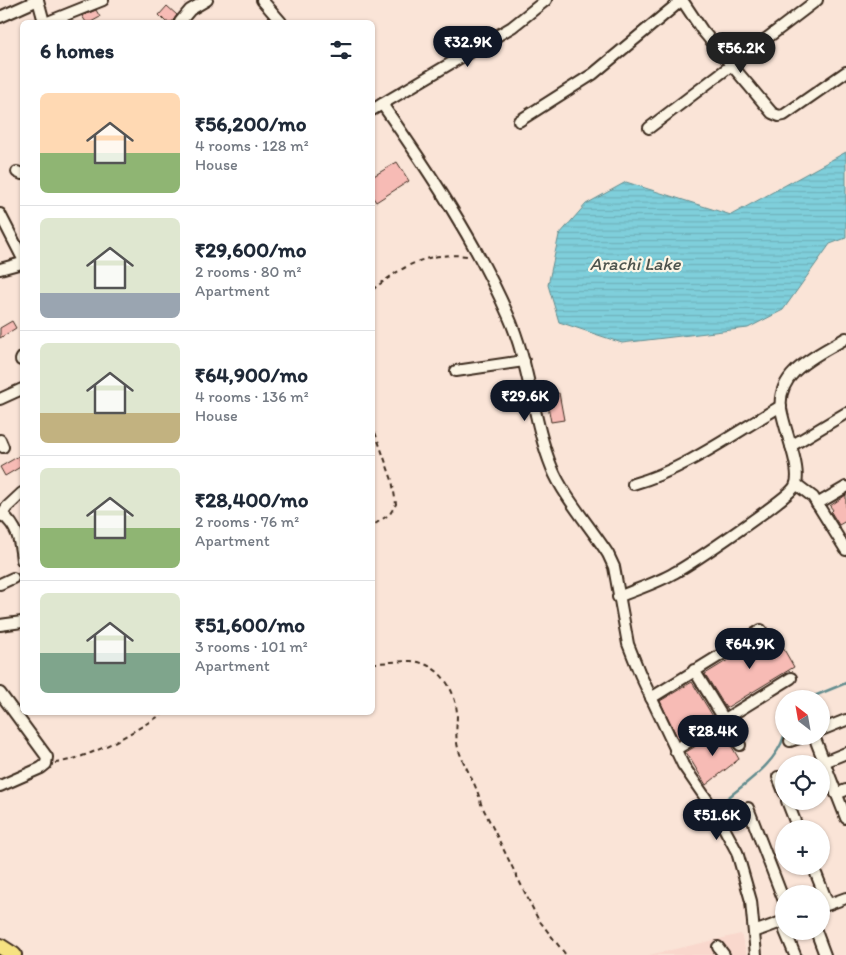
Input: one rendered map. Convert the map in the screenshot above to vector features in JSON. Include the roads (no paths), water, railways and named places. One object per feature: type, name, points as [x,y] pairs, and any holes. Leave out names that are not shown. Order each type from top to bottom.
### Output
[{"type":"main road","points":[[0,946],[14,955]]},
{"type":"street","points":[[0,17],[38,0],[43,20]]},
{"type":"street","points":[[53,20],[103,0]]},
{"type":"street","points":[[182,20],[190,10],[207,0]]},
{"type":"street","points":[[262,0],[279,20]]},
{"type":"street","points":[[375,108],[512,27],[546,0]]},
{"type":"street","points":[[519,120],[593,74],[682,0],[702,30],[765,107],[779,116],[784,115],[846,72]]},
{"type":"street","points":[[649,128],[817,0]]},
{"type":"street","points":[[382,104],[440,190],[481,257],[509,316],[524,361],[535,412],[552,468],[608,554],[614,567],[628,644],[651,698],[670,734],[675,750],[699,790],[716,813],[737,852],[751,901],[756,955]]},
{"type":"street","points":[[0,214],[20,253]]},
{"type":"street","points":[[0,267],[20,263]]},
{"type":"street","points":[[618,597],[674,573],[774,505],[795,488],[798,479],[781,406],[780,394],[790,375],[846,338]]},
{"type":"street","points":[[456,371],[524,361]]},
{"type":"street","points":[[0,399],[20,390]]},
{"type":"street","points":[[633,484],[658,477],[677,468],[781,406]]},
{"type":"street","points":[[791,446],[846,413]]},
{"type":"street","points":[[796,484],[809,492],[846,550]]},
{"type":"street","points":[[817,504],[846,487]]},
{"type":"street","points":[[20,496],[1,515],[13,525],[19,536],[20,544]]},
{"type":"street","points":[[0,584],[13,578]]},
{"type":"street","points":[[0,625],[20,622]]},
{"type":"street","points":[[651,698],[762,630]]},
{"type":"street","points":[[694,670],[740,745]]},
{"type":"street","points":[[675,750],[791,678]]},
{"type":"street","points":[[0,693],[45,752],[46,764],[0,786]]},
{"type":"street","points":[[830,726],[846,720]]},
{"type":"street","points":[[830,760],[846,753]]},
{"type":"street","points":[[830,773],[841,792],[846,818]]},
{"type":"street","points":[[748,808],[778,885]]},
{"type":"street","points":[[830,904],[846,898]]},
{"type":"street","points":[[754,932],[775,927]]},
{"type":"street","points":[[790,940],[795,955]]},
{"type":"street","points":[[819,940],[825,955]]},
{"type":"water","name":"Arachi Lake","points":[[846,152],[846,238],[830,244],[783,310],[748,328],[622,343],[559,322],[548,285],[559,235],[586,204],[626,182],[731,215]]},
{"type":"waterway","points":[[829,690],[846,683]]},
{"type":"waterway","points":[[723,802],[759,772],[780,745]]}]
